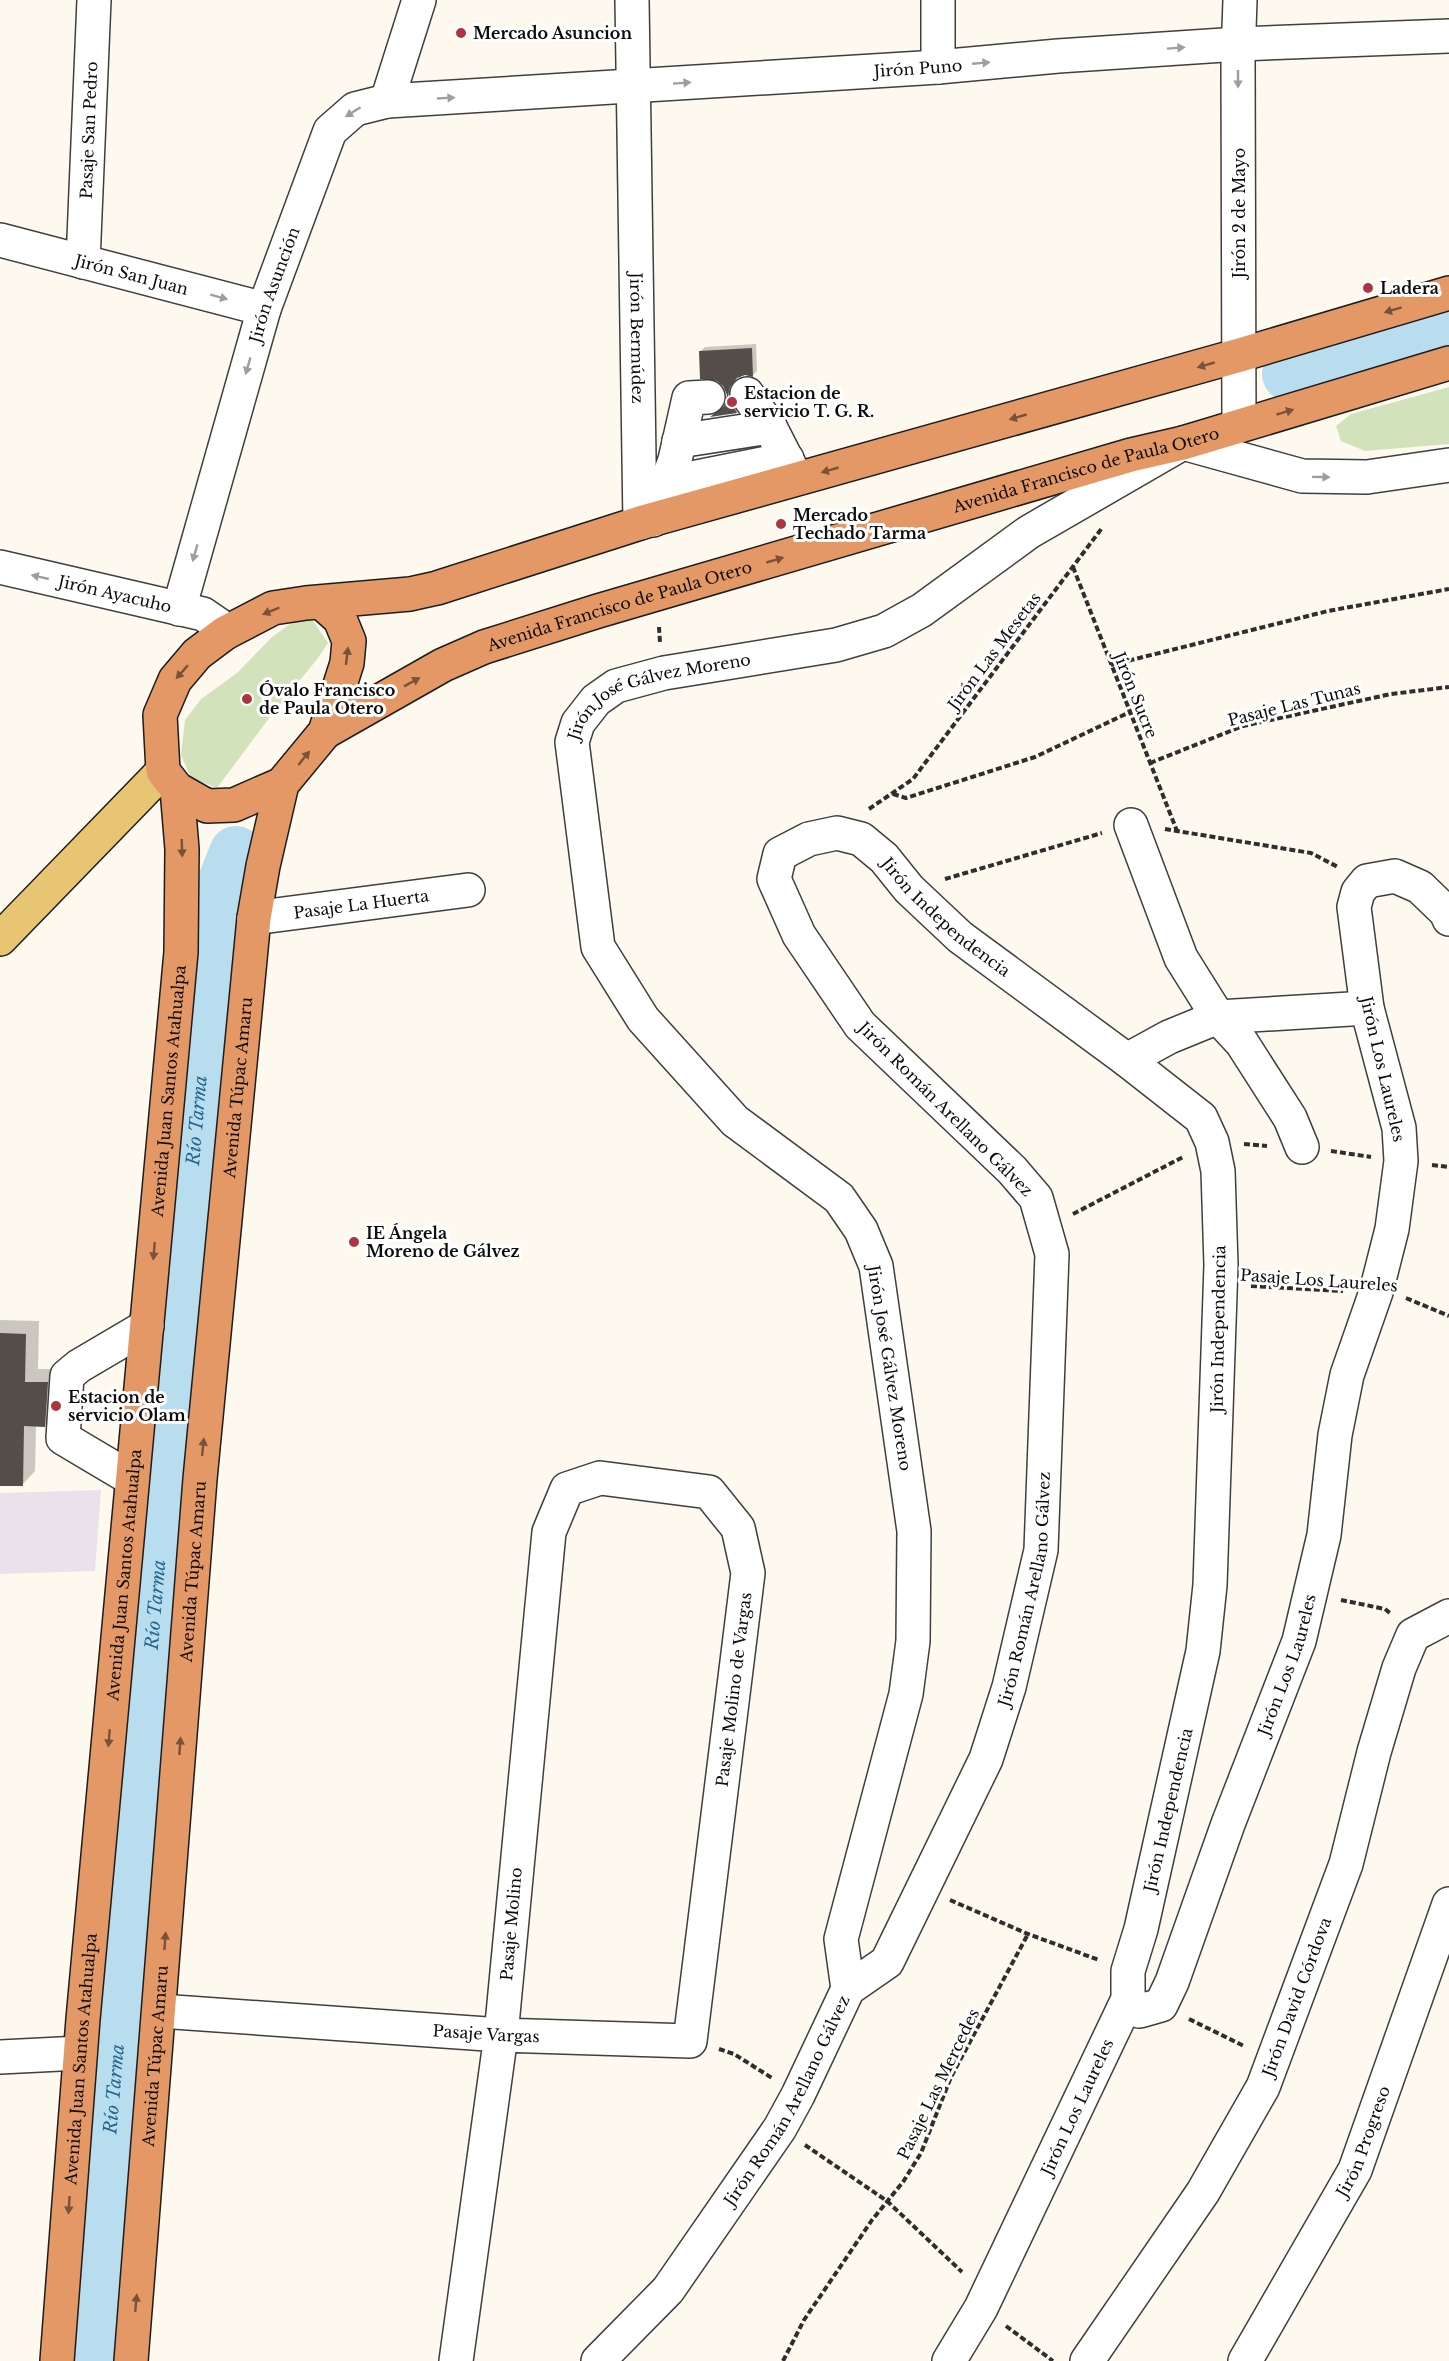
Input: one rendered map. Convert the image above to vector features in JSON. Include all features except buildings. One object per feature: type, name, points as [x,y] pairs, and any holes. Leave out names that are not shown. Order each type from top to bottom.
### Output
[{"type":"highway","points":[[321,602],[340,619],[349,641],[347,663],[325,732],[282,784],[234,805],[207,806],[170,780],[160,715],[175,680],[197,654],[225,633],[273,608],[321,602],[410,594],[437,588],[646,521],[792,469],[1239,355],[1449,293]]},
{"type":"highway","name":"Avenida Francisco de Paula Otero","points":[[325,732],[443,665],[484,647],[1449,363]]},
{"type":"highway","name":"Avenida Juan Santos Atahualpa","points":[[57,2361],[80,2053],[181,952],[182,849],[170,780]]},
{"type":"highway","name":"Avenida Túpac Amaru","points":[[131,2361],[201,1470],[254,918],[263,866],[282,784]]},
{"type":"main road","points":[[0,939],[170,780]]},
{"type":"street","name":"Pasaje San Pedro","points":[[83,261],[94,0]]},
{"type":"street","points":[[387,101],[419,0]]},
{"type":"street","name":"Jirón Bermúdez","points":[[632,0],[646,521]]},
{"type":"street","points":[[938,0],[938,67]]},
{"type":"street","name":"Jirón 2 de Mayo","points":[[1239,426],[1240,0]]},
{"type":"street","name":"Jirón Puno","points":[[387,101],[938,67],[1058,56],[1239,44],[1449,36]]},
{"type":"street","name":"Jirón Asunción","points":[[179,609],[264,309],[330,131],[355,109],[387,101]]},
{"type":"street","name":"Jirón San Juan","points":[[0,240],[264,309]]},
{"type":"street","points":[[667,483],[792,469],[770,427],[747,394]]},
{"type":"street","points":[[646,521],[667,483],[689,398],[708,397]]},
{"type":"street","points":[[679,441],[770,427]]},
{"type":"street","points":[[1183,443],[1302,477],[1367,477],[1449,465]]},
{"type":"street","name":"Jirón José Gálvez Moreno","points":[[848,1989],[841,1939],[906,1694],[913,1641],[914,1531],[876,1266],[861,1230],[839,1198],[735,1121],[643,1019],[598,947],[572,742],[578,723],[597,700],[616,686],[664,673],[836,645],[884,631],[922,610],[1029,532],[1183,443]]},
{"type":"street","name":"Jirón Ayacuho","points":[[0,567],[203,614],[219,625],[225,633]]},
{"type":"street","points":[[1131,825],[1181,958],[1218,1017],[1242,1043],[1290,1118],[1302,1148]]},
{"type":"street","name":"Jirón Román Arellano Gálvez","points":[[597,2361],[668,2290],[780,2128],[848,1989],[887,1962],[986,1759],[1009,1687],[1041,1550],[1052,1254],[1036,1198],[1012,1170],[860,1025],[799,935],[774,879],[780,854],[809,839],[837,833]]},
{"type":"street","name":"Jirón Independencia","points":[[837,833],[861,839],[884,858],[909,889],[960,937],[1127,1060],[1201,1118],[1212,1143],[1218,1171],[1220,1285],[1210,1585],[1203,1651],[1128,1985]]},
{"type":"street","points":[[1367,881],[1395,876],[1420,887],[1446,912],[1449,919]]},
{"type":"street","name":"Jirón Los Laureles","points":[[1161,2005],[1172,1982],[1228,1824],[1299,1641],[1324,1535],[1335,1435],[1347,1375],[1376,1292],[1392,1229],[1401,1161],[1399,1128],[1367,1008],[1354,907],[1358,892],[1367,881]]},
{"type":"street","name":"Pasaje La Huerta","points":[[254,918],[468,890]]},
{"type":"street","points":[[1127,1060],[1169,1037],[1218,1017],[1367,1008]]},
{"type":"street","points":[[132,1479],[63,1438],[67,1376],[79,1366],[147,1326]]},
{"type":"street","name":"Pasaje Molino de Vargas","points":[[567,1489],[600,1478],[709,1492],[738,1528],[748,1573],[690,2041]]},
{"type":"street","name":"Pasaje Molino","points":[[456,2361],[501,2036],[549,1532],[567,1489]]},
{"type":"street","points":[[1413,1635],[1449,1616]]},
{"type":"street","name":"Jirón David Córdova","points":[[1087,2361],[1203,2192],[1263,2087],[1346,1864],[1374,1752],[1399,1668],[1413,1635]]},
{"type":"street","name":"Jirón Progreso","points":[[1245,2361],[1355,2170],[1449,1904]]},
{"type":"street","points":[[1128,1985],[1140,2011],[1161,2005]]},
{"type":"street","name":"Jirón Los Laureles","points":[[949,2361],[984,2302],[1128,1985]]},
{"type":"street","name":"Pasaje Vargas","points":[[160,2011],[501,2036],[690,2041]]},
{"type":"street","points":[[0,2057],[80,2053]]},
{"type":"path","name":"Jirón Las Mesetas","points":[[837,833],[858,816],[914,779],[1108,520]]},
{"type":"path","name":"Jirón Sucre","points":[[1073,567],[1177,831]]},
{"type":"path","points":[[1111,665],[1328,611],[1449,589]]},
{"type":"path","points":[[655,595],[664,673]]},
{"type":"path","name":"Pasaje Las Tunas","points":[[1150,763],[1243,726],[1391,694],[1449,687]]},
{"type":"path","points":[[892,794],[906,798],[1035,757],[1130,712]]},
{"type":"path","points":[[909,889],[1131,825],[1311,853],[1367,881]]},
{"type":"path","name":"Pasaje Los Laureles","points":[[1220,1285],[1376,1292],[1406,1298],[1449,1316]]},
{"type":"path","points":[[1310,1594],[1385,1610],[1413,1635]]},
{"type":"path","points":[[923,1889],[1028,1934],[1128,1985]]},
{"type":"path","name":"Pasaje Las Mercedes","points":[[783,2361],[804,2320],[887,2201],[903,2182],[921,2153],[951,2077],[1028,1934]]},
{"type":"path","points":[[1161,2005],[1273,2061]]},
{"type":"path","points":[[690,2041],[734,2054],[798,2095]]},
{"type":"path","points":[[780,2128],[887,2201],[984,2302],[1053,2361]]},
{"type":"shaded area","points":[[101,1490],[95,1571],[0,1574],[0,1493]]},
{"type":"green space","points":[[1449,387],[1449,444],[1365,451],[1341,441],[1336,426],[1351,414]]},
{"type":"green space","points":[[297,619],[313,621],[328,643],[318,658],[217,788],[191,778],[181,755],[185,720],[201,699],[237,673],[272,637]]},
{"type":"waterway","points":[[1289,374],[1449,326]]},
{"type":"waterway","name":"Río Tarma","points":[[91,2361],[207,1003],[220,894],[236,853]]},
{"type":"place","name":"Mercado Asuncion","points":[[461,33]]},
{"type":"place","name":"Ladera","points":[[1368,288]]},
{"type":"place","name":"Estacion de servicio T. G. R.","points":[[732,402]]},
{"type":"place","name":"Mercado Techado Tarma","points":[[781,524]]},
{"type":"place","name":"Óvalo Francisco de Paula Otero","points":[[247,699]]},
{"type":"place","name":"IE Ángela Moreno de Gálvez","points":[[354,1242]]},
{"type":"place","name":"Estacion de servicio Olam","points":[[56,1406]]}]
